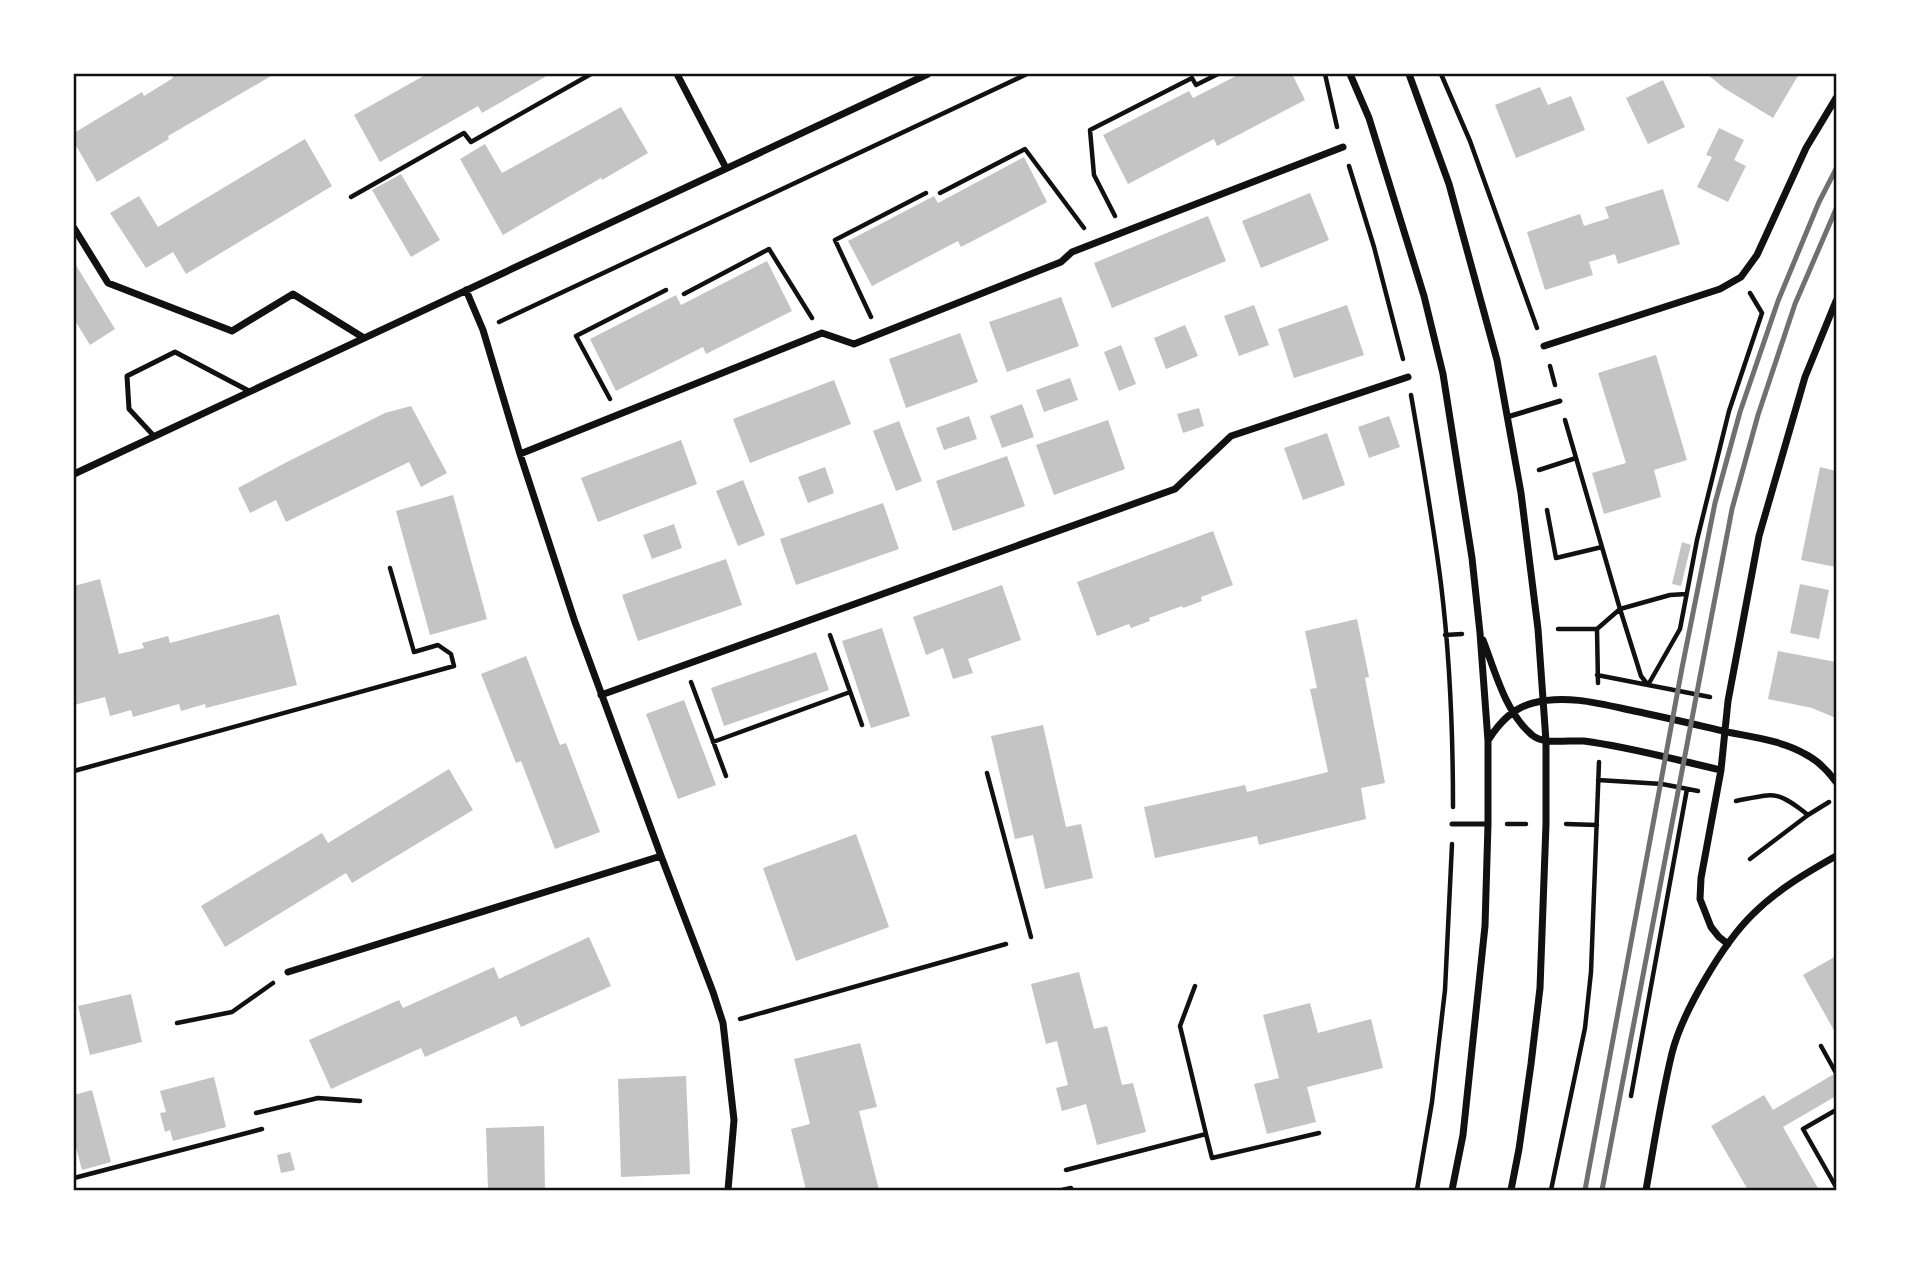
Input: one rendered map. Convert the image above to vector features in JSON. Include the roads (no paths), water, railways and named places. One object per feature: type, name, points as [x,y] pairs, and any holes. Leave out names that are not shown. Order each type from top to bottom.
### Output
[{"type":"street","points":[[677,74],[726,168]]},
{"type":"street","points":[[74,474],[928,74]]},
{"type":"street","points":[[1350,74],[1369,118],[1424,296],[1443,374],[1472,558],[1480,632],[1488,741],[1485,926],[1463,1135],[1452,1191]]},
{"type":"street","points":[[1409,74],[1449,184],[1497,360],[1522,507],[1538,629],[1546,741],[1540,988],[1511,1191]]},
{"type":"street","points":[[1544,346],[1720,289],[1741,277],[1757,255],[1807,148],[1836,98]]},
{"type":"street","points":[[520,454],[822,333],[854,344],[1061,262],[1072,252],[1343,147]]},
{"type":"street","points":[[74,228],[108,283],[232,331],[293,294],[364,338]]},
{"type":"street","points":[[466,290],[483,330],[575,622],[723,1023],[734,1120],[728,1191]]},
{"type":"street","points":[[1728,944],[1711,927],[1700,899],[1701,878],[1721,770],[1728,701],[1759,536],[1805,377],[1836,301]]},
{"type":"street","points":[[601,695],[1175,488],[1231,436],[1408,377]]},
{"type":"street","points":[[1480,632],[1514,712],[1539,740],[1600,744],[1721,770]]},
{"type":"street","points":[[1488,741],[1501,722],[1514,712],[1543,701],[1569,700],[1600,704],[1770,741],[1805,753],[1827,769],[1836,782]]},
{"type":"street","points":[[288,972],[661,856]]},
{"type":"street","points":[[1646,1191],[1672,1051],[1694,998],[1728,944],[1752,915],[1788,884],[1836,856]]},
{"type":"lane","points":[[154,436],[129,409],[127,376],[175,352],[250,391]]},
{"type":"lane","points":[[1507,418],[1560,401]]},
{"type":"lane","points":[[1452,824],[1488,824]]},
{"type":"railway","points":[[1585,1190],[1715,503],[1740,412],[1778,301],[1819,202],[1836,169]]},
{"type":"railway","points":[[1602,1190],[1732,509],[1758,415],[1795,304],[1836,209]]}]
